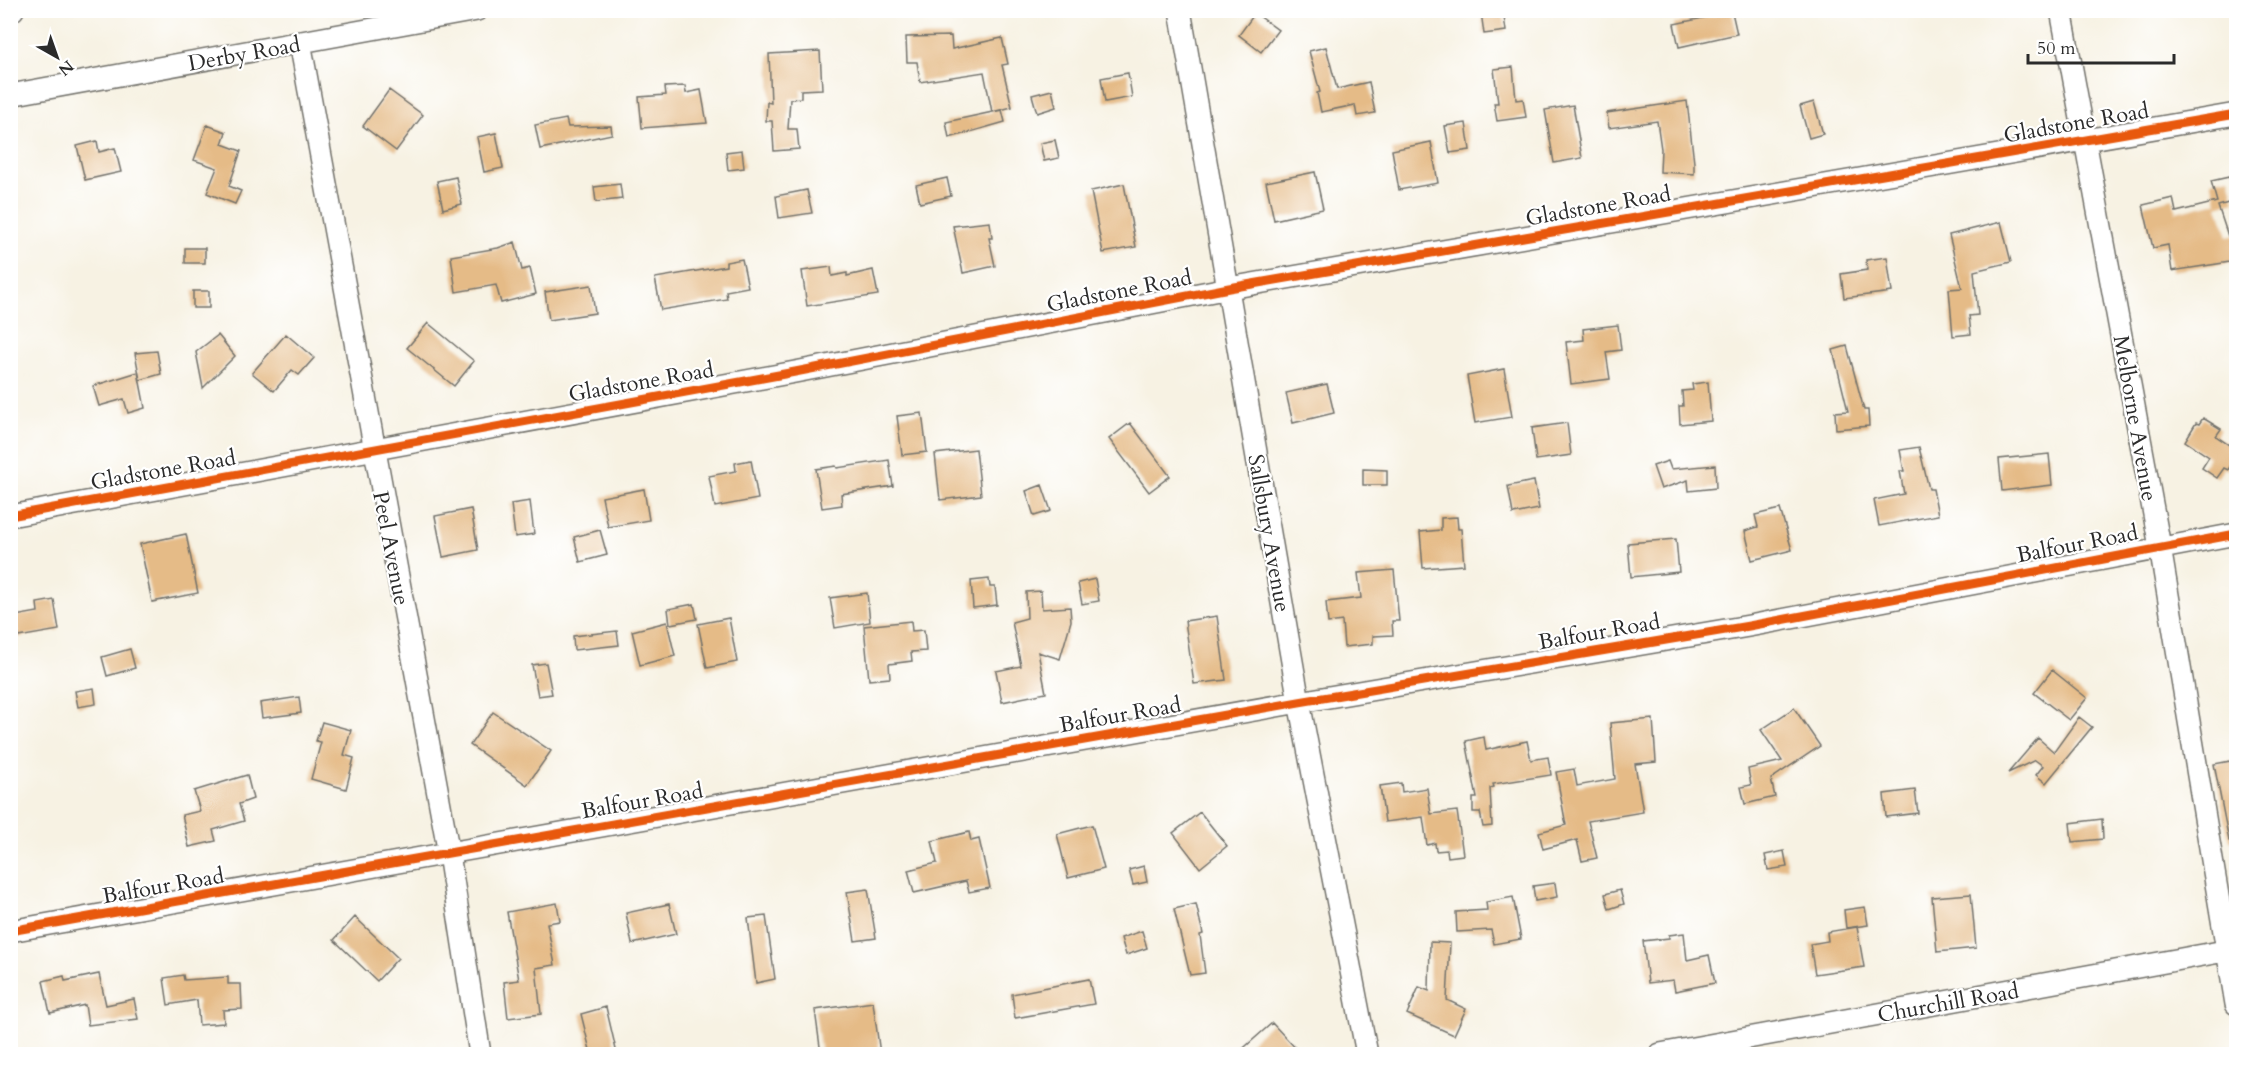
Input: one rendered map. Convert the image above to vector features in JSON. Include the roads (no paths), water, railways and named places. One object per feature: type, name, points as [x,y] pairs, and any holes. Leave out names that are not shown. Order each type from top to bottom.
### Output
[{"type":"street","name":"Derby Road","points":[[10,94],[477,10]]},
{"type":"street","name":"Sallsbury Avenue","points":[[1180,10],[1299,702],[1367,1054]]},
{"type":"street","name":"Melborne Avenue","points":[[2061,10],[2232,950],[2236,1004]]},
{"type":"street","name":"Peel Avenue","points":[[300,42],[449,854],[480,1054]]},
{"type":"street","name":"Gladstone Road","points":[[10,516],[784,375],[1229,288],[2236,114]]},
{"type":"street","name":"Balfour Road","points":[[10,931],[1299,702],[1749,626],[2236,534]]},
{"type":"street","name":"Churchill Road","points":[[1660,1054],[2232,950]]}]
